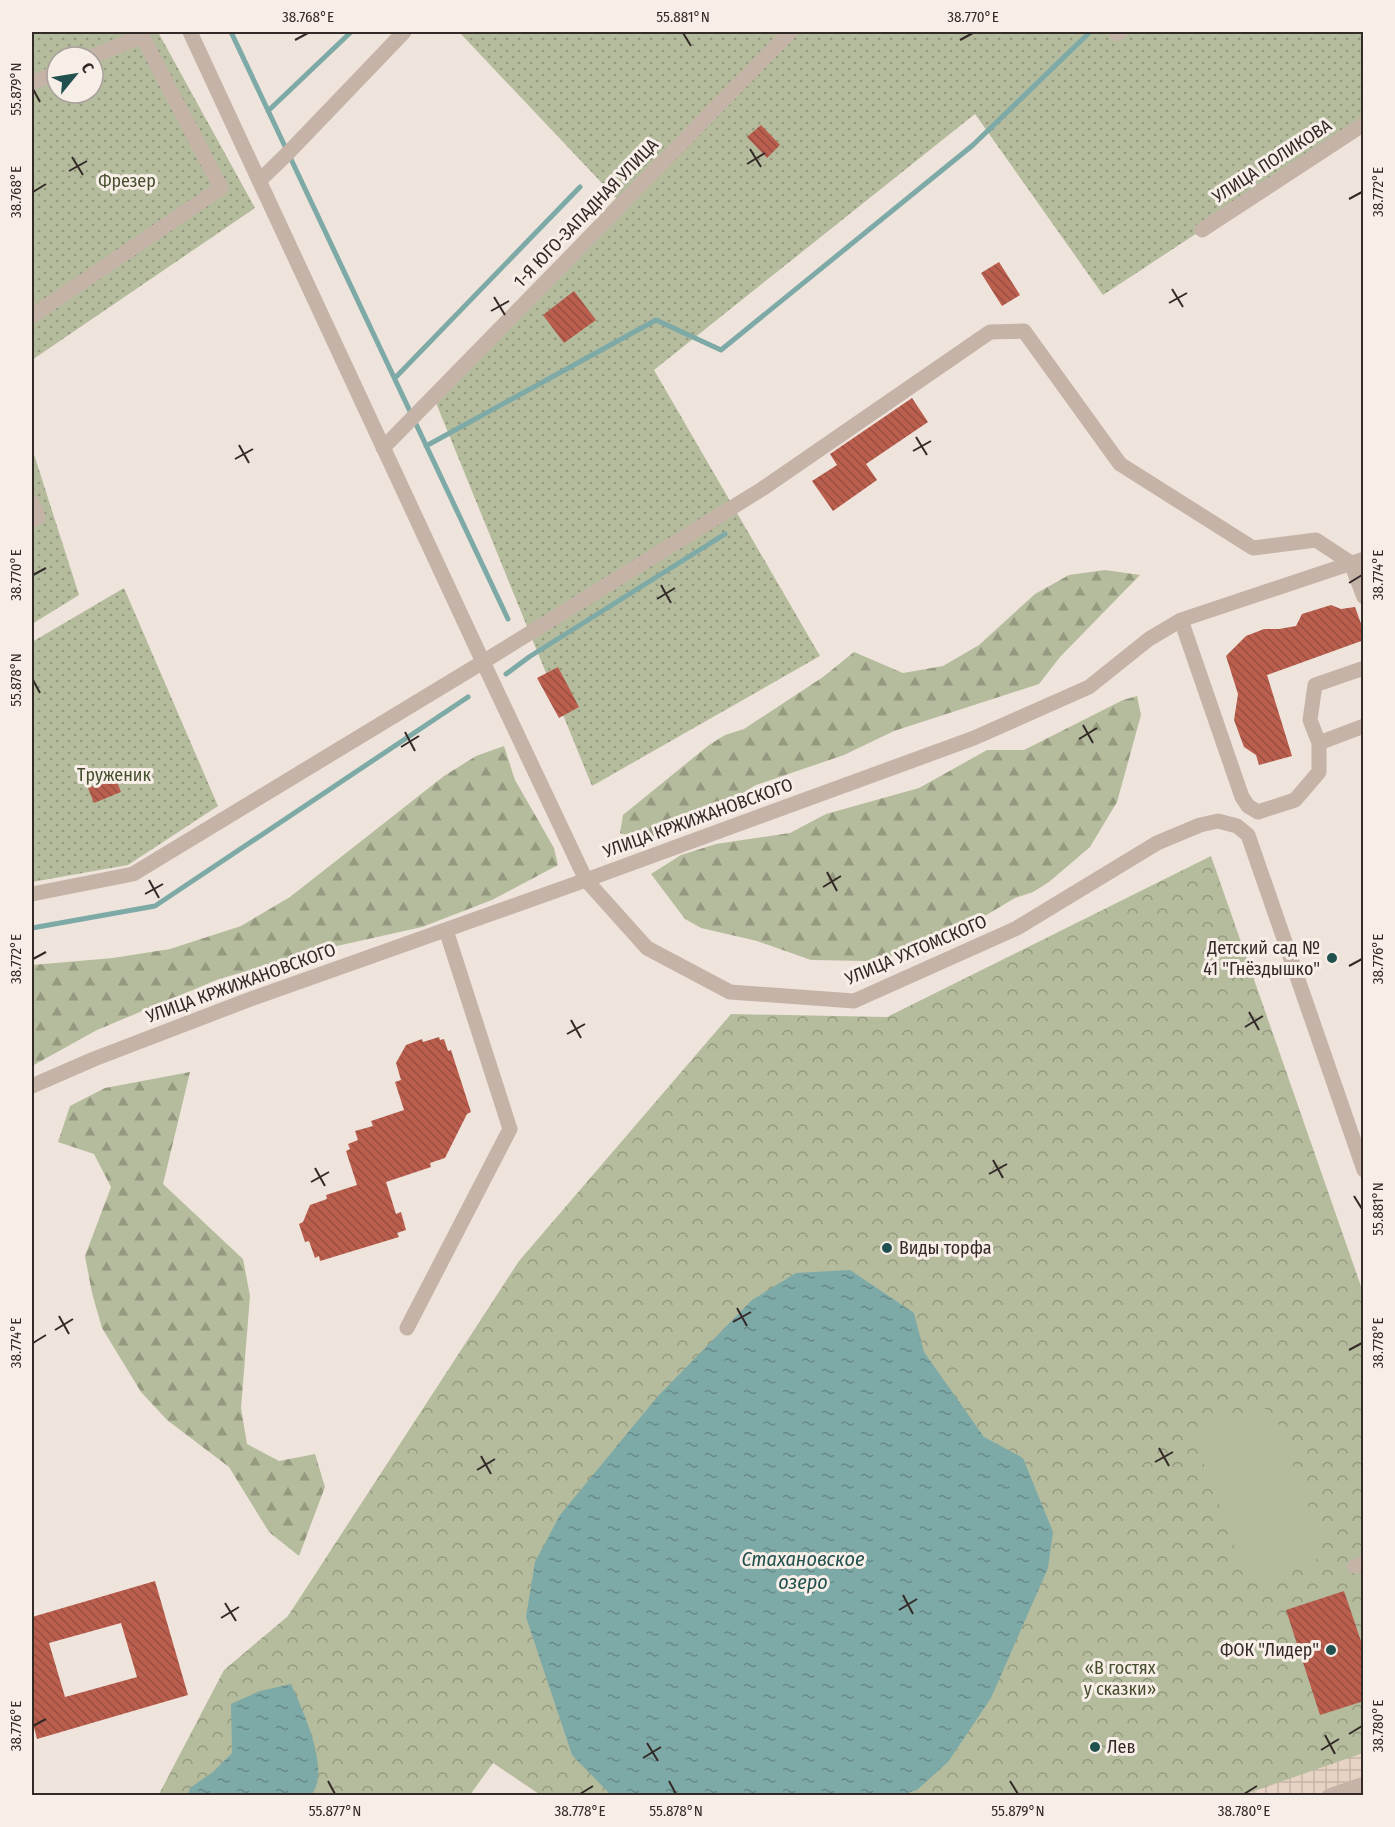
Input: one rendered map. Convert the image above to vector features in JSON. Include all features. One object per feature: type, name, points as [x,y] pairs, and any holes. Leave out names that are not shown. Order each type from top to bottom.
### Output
[{"type":"street","name":"УЛИЦА УХТОМСКОГО","points":[[190,32],[586,880],[647,948],[730,992],[854,1001],[1017,927],[1157,843],[1200,825],[1218,821],[1242,831],[1364,1170]]},
{"type":"street","points":[[259,180],[288,153],[404,32]]},
{"type":"street","name":"1-Я ЮГО-ЗАПАДНАЯ УЛИЦА","points":[[383,448],[790,32]]},
{"type":"street","points":[[32,316],[221,188],[141,34],[105,51]]},
{"type":"street","name":"УЛИЦА ПОЛИКОВА","points":[[1202,230],[1364,124]]},
{"type":"street","points":[[32,894],[134,874],[762,489],[990,332],[1024,332],[1120,464],[1253,548],[1316,540],[1358,561],[1364,597]]},
{"type":"street","points":[[32,502],[38,517],[32,520]]},
{"type":"street","name":"УЛИЦА КРЖИЖАНОВСКОГО","points":[[32,1086],[94,1059],[248,1000],[586,880],[1012,722],[1089,687],[1149,639],[1181,620],[1358,561]]},
{"type":"street","points":[[1181,620],[1242,797],[1248,806],[1258,812],[1295,800],[1319,772],[1319,743],[1310,720],[1315,685],[1364,668]]},
{"type":"street","points":[[1319,743],[1364,726]]},
{"type":"street","points":[[408,1328],[510,1129],[446,930]]},
{"type":"street","points":[[1329,1796],[1364,1784]]},
{"type":"green space","name":"Фрезер","points":[[32,32],[158,32],[255,208],[32,360]]},
{"type":"green space","points":[[459,32],[1363,32],[1363,124],[1103,295],[975,114],[654,370],[820,656],[592,786],[432,393],[616,198]]},
{"type":"green space","points":[[32,448],[79,595],[32,624]]},
{"type":"green space","points":[[1105,570],[1140,575],[1060,657],[1039,684],[894,731],[844,755],[756,785],[676,833],[639,839],[620,833],[623,815],[709,745],[725,735],[744,729],[823,677],[854,652],[903,673],[943,666],[979,645],[1035,594],[1069,575]]},
{"type":"green space","name":"Труженик","points":[[124,588],[218,806],[128,865],[32,882],[32,642]]},
{"type":"green space","points":[[1137,696],[1141,715],[1117,802],[1090,847],[1049,882],[1033,892],[1015,898],[983,917],[903,954],[867,961],[811,960],[757,941],[701,928],[685,919],[651,874],[681,855],[716,844],[790,833],[826,814],[919,788],[987,750],[1024,750],[1123,700]]},
{"type":"green space","points":[[504,746],[515,780],[554,848],[558,865],[492,900],[422,927],[328,948],[219,979],[97,1030],[32,1066],[32,965],[113,958],[170,949],[241,926],[290,897],[444,776],[476,756]]},
{"type":"green space","name":"«В гостях у сказки»","points":[[1211,856],[1363,1292],[1363,1795],[542,1796],[493,1763],[470,1795],[158,1796],[224,1670],[288,1616],[519,1261],[731,1014],[887,1017]]},
{"type":"green space","points":[[190,1072],[163,1184],[243,1259],[250,1296],[241,1408],[247,1444],[279,1461],[315,1454],[325,1487],[299,1556],[269,1532],[229,1467],[167,1420],[141,1392],[102,1328],[92,1293],[85,1256],[111,1187],[94,1154],[58,1142],[70,1106],[105,1088]]},
{"type":"green space","points":[[1256,1409],[1266,1409],[1275,1416],[1321,1542],[1321,1553],[1314,1562],[1259,1581],[1250,1579],[1243,1570],[1198,1447],[1198,1436],[1206,1427]]},
{"type":"shaded area","points":[[1363,1753],[1363,1795],[1243,1795]]},
{"type":"water","name":"Стахановское озеро","points":[[850,1270],[914,1313],[924,1352],[984,1437],[1023,1458],[1053,1532],[1048,1568],[991,1698],[948,1762],[917,1790],[901,1795],[611,1795],[572,1755],[526,1617],[535,1562],[560,1515],[658,1396],[752,1300],[796,1273]]},
{"type":"water","points":[[291,1684],[308,1724],[317,1756],[317,1784],[311,1795],[188,1795],[190,1788],[213,1772],[232,1753],[231,1704],[260,1691]]},
{"type":"building","points":[[761,125],[780,145],[767,158],[747,137]]},
{"type":"building","points":[[999,262],[1020,295],[1002,306],[981,273]]},
{"type":"building","points":[[574,291],[596,320],[564,343],[543,315]]},
{"type":"building","points":[[912,398],[928,422],[866,464],[877,480],[833,511],[812,481],[837,465],[830,454]]},
{"type":"building","points":[[1331,605],[1341,609],[1355,607],[1364,632],[1364,640],[1267,675],[1292,756],[1259,765],[1256,755],[1244,747],[1234,720],[1238,694],[1226,656],[1246,636],[1264,629],[1296,626],[1302,614]]},
{"type":"building","points":[[558,667],[579,707],[559,718],[537,678]]},
{"type":"building","points":[[115,777],[121,792],[94,803],[88,788]]},
{"type":"building","points":[[439,1037],[440,1040],[444,1039],[448,1051],[451,1050],[471,1112],[467,1114],[445,1158],[430,1163],[431,1167],[386,1182],[396,1214],[401,1212],[406,1230],[397,1233],[399,1237],[320,1261],[319,1256],[315,1258],[309,1241],[305,1242],[299,1224],[303,1222],[310,1205],[327,1199],[326,1195],[357,1185],[346,1151],[350,1149],[348,1144],[358,1140],[355,1131],[373,1126],[371,1121],[404,1110],[395,1082],[401,1080],[396,1063],[406,1045],[422,1039],[423,1042]]},
{"type":"building","points":[[155,1581],[188,1695],[37,1739],[32,1720],[32,1617]],"holes":[[[121,1623],[137,1677],[65,1697],[49,1643]]]},
{"type":"building","points":[[1344,1591],[1364,1650],[1364,1701],[1320,1715],[1286,1610]]},
{"type":"waterway","points":[[231,32],[508,619]]},
{"type":"waterway","points":[[268,111],[351,32]]},
{"type":"waterway","points":[[426,446],[656,320],[721,350],[973,145],[1090,32]]},
{"type":"waterway","points":[[395,378],[580,187]]},
{"type":"waterway","points":[[506,674],[529,657],[725,534]]},
{"type":"waterway","points":[[32,928],[155,906],[468,697]]},
{"type":"place","name":"Детский сад № 41 \"Гнёздышко\"","points":[[1332,958]]},
{"type":"place","name":"Виды торфа","points":[[887,1248]]},
{"type":"place","name":"ФОК \"Лидер\"","points":[[1331,1650]]},
{"type":"place","name":"Лев","points":[[1095,1747]]}]
